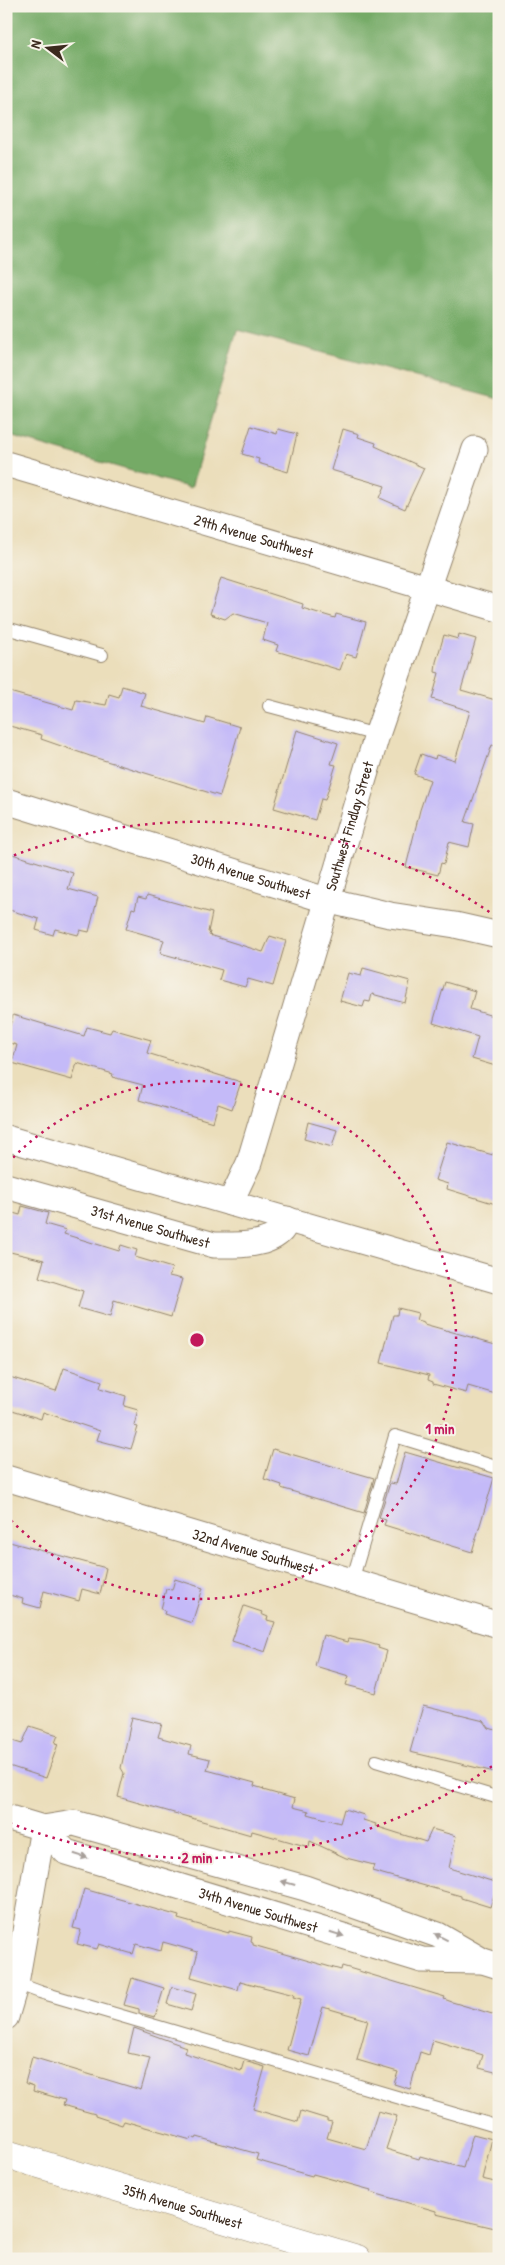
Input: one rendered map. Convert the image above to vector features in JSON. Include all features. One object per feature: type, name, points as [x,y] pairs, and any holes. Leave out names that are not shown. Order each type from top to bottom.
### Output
[{"type":"main road","name":"35th Avenue Southwest","points":[[6,2154],[357,2259]]},
{"type":"street","name":"Southwest Findlay Street","points":[[230,1203],[249,1163],[326,900],[377,735],[474,449]]},
{"type":"street","name":"29th Avenue Southwest","points":[[6,464],[499,609]]},
{"type":"street","name":"30th Avenue Southwest","points":[[6,801],[326,900],[390,915],[455,925],[499,935]]},
{"type":"street","points":[[6,1138],[499,1281]]},
{"type":"street","name":"31st Avenue Southwest","points":[[6,1186],[214,1245],[240,1245],[267,1239],[282,1230],[287,1219]]},
{"type":"street","name":"32nd Avenue Southwest","points":[[6,1478],[499,1625]]},
{"type":"street","name":"34th Avenue Southwest","points":[[6,1817],[43,1828],[74,1823],[305,1888],[438,1935],[491,1963]]},
{"type":"street","points":[[6,2017],[11,1981],[43,1828]]},
{"type":"street","name":"34th Avenue Southwest","points":[[43,1828],[66,1852],[422,1960],[491,1963]]},
{"type":"lane","points":[[6,628],[102,655]]},
{"type":"lane","points":[[269,706],[377,735]]},
{"type":"lane","points":[[352,1581],[395,1436],[499,1468]]},
{"type":"lane","points":[[376,1761],[499,1798]]},
{"type":"lane","points":[[11,1981],[40,1992],[499,2128]]},
{"type":"green space","points":[[6,6],[499,6],[499,399],[237,330],[191,488],[6,435]]},
{"type":"building","points":[[251,426],[277,434],[278,429],[297,434],[288,472],[258,463],[259,459],[242,454]]},
{"type":"building","points":[[343,429],[359,434],[358,437],[376,443],[375,446],[424,468],[405,509],[380,498],[385,486],[331,470]]},
{"type":"building","points":[[221,578],[303,604],[302,608],[335,618],[336,614],[366,622],[356,657],[346,654],[340,670],[276,651],[278,645],[263,640],[267,623],[233,613],[225,619],[210,614]]},
{"type":"building","points":[[459,634],[476,639],[461,690],[499,701],[499,747],[492,745],[465,822],[474,824],[469,847],[449,842],[444,864],[441,863],[438,875],[406,867],[420,810],[430,780],[414,774],[421,754],[435,759],[436,755],[455,761],[470,711],[432,699],[439,673],[435,672],[436,662],[444,635],[458,639]]},
{"type":"building","points":[[122,686],[145,693],[141,706],[205,724],[207,717],[240,727],[220,796],[90,756],[41,739],[42,735],[6,725],[6,691],[73,710],[76,700],[106,705],[109,694],[119,697]]},
{"type":"building","points":[[297,730],[338,743],[331,764],[336,765],[325,800],[321,799],[315,820],[274,808]]},
{"type":"building","points":[[6,852],[73,873],[68,889],[98,897],[89,932],[80,930],[78,935],[55,929],[53,935],[36,930],[39,919],[6,909]]},
{"type":"building","points":[[147,895],[212,913],[209,935],[263,952],[270,936],[286,941],[273,986],[248,979],[245,987],[219,980],[222,970],[160,953],[164,940],[126,929],[132,908],[135,909],[138,897],[146,899]]},
{"type":"building","points":[[363,968],[410,981],[405,1003],[372,994],[370,1002],[365,1001],[363,1007],[340,1001],[348,973],[361,976]]},
{"type":"building","points":[[445,982],[475,991],[470,1009],[499,1018],[499,1067],[472,1059],[478,1037],[433,1023]]},
{"type":"building","points":[[13,1015],[84,1036],[87,1027],[110,1033],[112,1029],[151,1040],[147,1053],[241,1082],[232,1109],[218,1104],[213,1122],[139,1100],[143,1085],[112,1077],[113,1074],[77,1063],[72,1080],[12,1063],[17,1045],[6,1042],[6,1039]]},
{"type":"building","points":[[308,1122],[337,1130],[332,1147],[304,1139]]},
{"type":"building","points":[[447,1142],[493,1155],[493,1153],[499,1154],[499,1205],[447,1189],[448,1184],[435,1180]]},
{"type":"building","points":[[22,1206],[48,1213],[45,1224],[66,1230],[64,1234],[119,1251],[121,1245],[137,1250],[135,1257],[172,1268],[169,1276],[182,1279],[171,1317],[114,1300],[110,1317],[78,1308],[83,1291],[39,1277],[44,1260],[6,1251],[6,1211],[20,1215]]},
{"type":"building","points":[[398,1308],[418,1313],[416,1320],[424,1322],[424,1324],[499,1345],[499,1395],[468,1386],[466,1393],[433,1384],[433,1382],[428,1380],[429,1375],[381,1363],[393,1315],[397,1315]]},
{"type":"building","points":[[64,1368],[102,1381],[100,1388],[126,1396],[124,1406],[138,1410],[134,1426],[138,1427],[131,1449],[97,1440],[100,1431],[43,1412],[41,1419],[6,1408],[6,1376],[56,1391]]},
{"type":"building","points":[[273,1449],[374,1478],[364,1513],[281,1488],[282,1485],[264,1479]]},
{"type":"building","points":[[405,1452],[494,1478],[472,1552],[384,1525],[386,1520],[379,1518],[390,1483],[396,1484]]},
{"type":"building","points":[[6,1541],[106,1568],[100,1594],[82,1589],[79,1601],[44,1591],[40,1608],[22,1603],[23,1599],[6,1594]]},
{"type":"building","points":[[175,1579],[203,1588],[192,1623],[164,1614],[165,1611],[161,1609],[166,1589],[172,1590]]},
{"type":"building","points":[[244,1606],[262,1612],[261,1614],[268,1617],[267,1620],[275,1622],[265,1652],[232,1641]]},
{"type":"building","points":[[323,1635],[347,1642],[348,1639],[362,1641],[379,1646],[378,1648],[387,1651],[376,1693],[346,1685],[349,1676],[315,1666]]},
{"type":"building","points":[[423,1706],[484,1721],[489,1728],[499,1731],[499,1773],[410,1752]]},
{"type":"building","points":[[132,1717],[162,1724],[158,1737],[191,1746],[189,1754],[210,1759],[207,1770],[255,1783],[254,1786],[263,1790],[295,1799],[293,1807],[309,1811],[308,1814],[340,1823],[344,1809],[364,1815],[363,1820],[376,1824],[375,1826],[426,1842],[432,1829],[456,1836],[449,1868],[498,1883],[490,1907],[461,1898],[461,1896],[372,1871],[374,1865],[346,1858],[310,1841],[309,1847],[252,1831],[251,1835],[118,1797],[124,1773],[121,1768]]},
{"type":"building","points":[[30,1726],[58,1735],[55,1743],[58,1744],[46,1778],[6,1765],[6,1739],[22,1744]]},
{"type":"building","points":[[84,1889],[179,1916],[178,1919],[229,1933],[229,1931],[252,1937],[251,1942],[253,1945],[341,1970],[342,1966],[445,1997],[444,1999],[452,2002],[499,2016],[499,2073],[479,2068],[483,2055],[433,2040],[429,2055],[420,2052],[410,2089],[394,2084],[398,2072],[357,2060],[368,2020],[323,2007],[309,2056],[287,2050],[301,1999],[293,1997],[294,1995],[240,1981],[238,1990],[191,1977],[198,1952],[163,1942],[161,1951],[136,1944],[133,1954],[99,1944],[97,1949],[77,1944],[81,1930],[73,1928]]},
{"type":"building","points":[[132,1978],[164,1988],[155,2017],[139,2013],[139,2009],[124,2005]]},
{"type":"building","points":[[172,1987],[196,1994],[191,2011],[167,2004]]},
{"type":"building","points":[[134,2028],[186,2047],[184,2053],[241,2071],[244,2061],[265,2067],[253,2109],[298,2122],[301,2111],[327,2119],[327,2121],[332,2122],[327,2138],[366,2149],[378,2111],[397,2116],[386,2149],[419,2159],[420,2156],[463,2168],[473,2134],[492,2139],[482,2179],[499,2183],[499,2229],[436,2214],[436,2211],[370,2192],[371,2190],[256,2160],[258,2154],[197,2137],[196,2139],[192,2137],[191,2140],[124,2121],[122,2125],[95,2116],[95,2114],[63,2105],[65,2100],[33,2091],[34,2086],[25,2083],[32,2057],[141,2090],[150,2058],[128,2053]]}]
